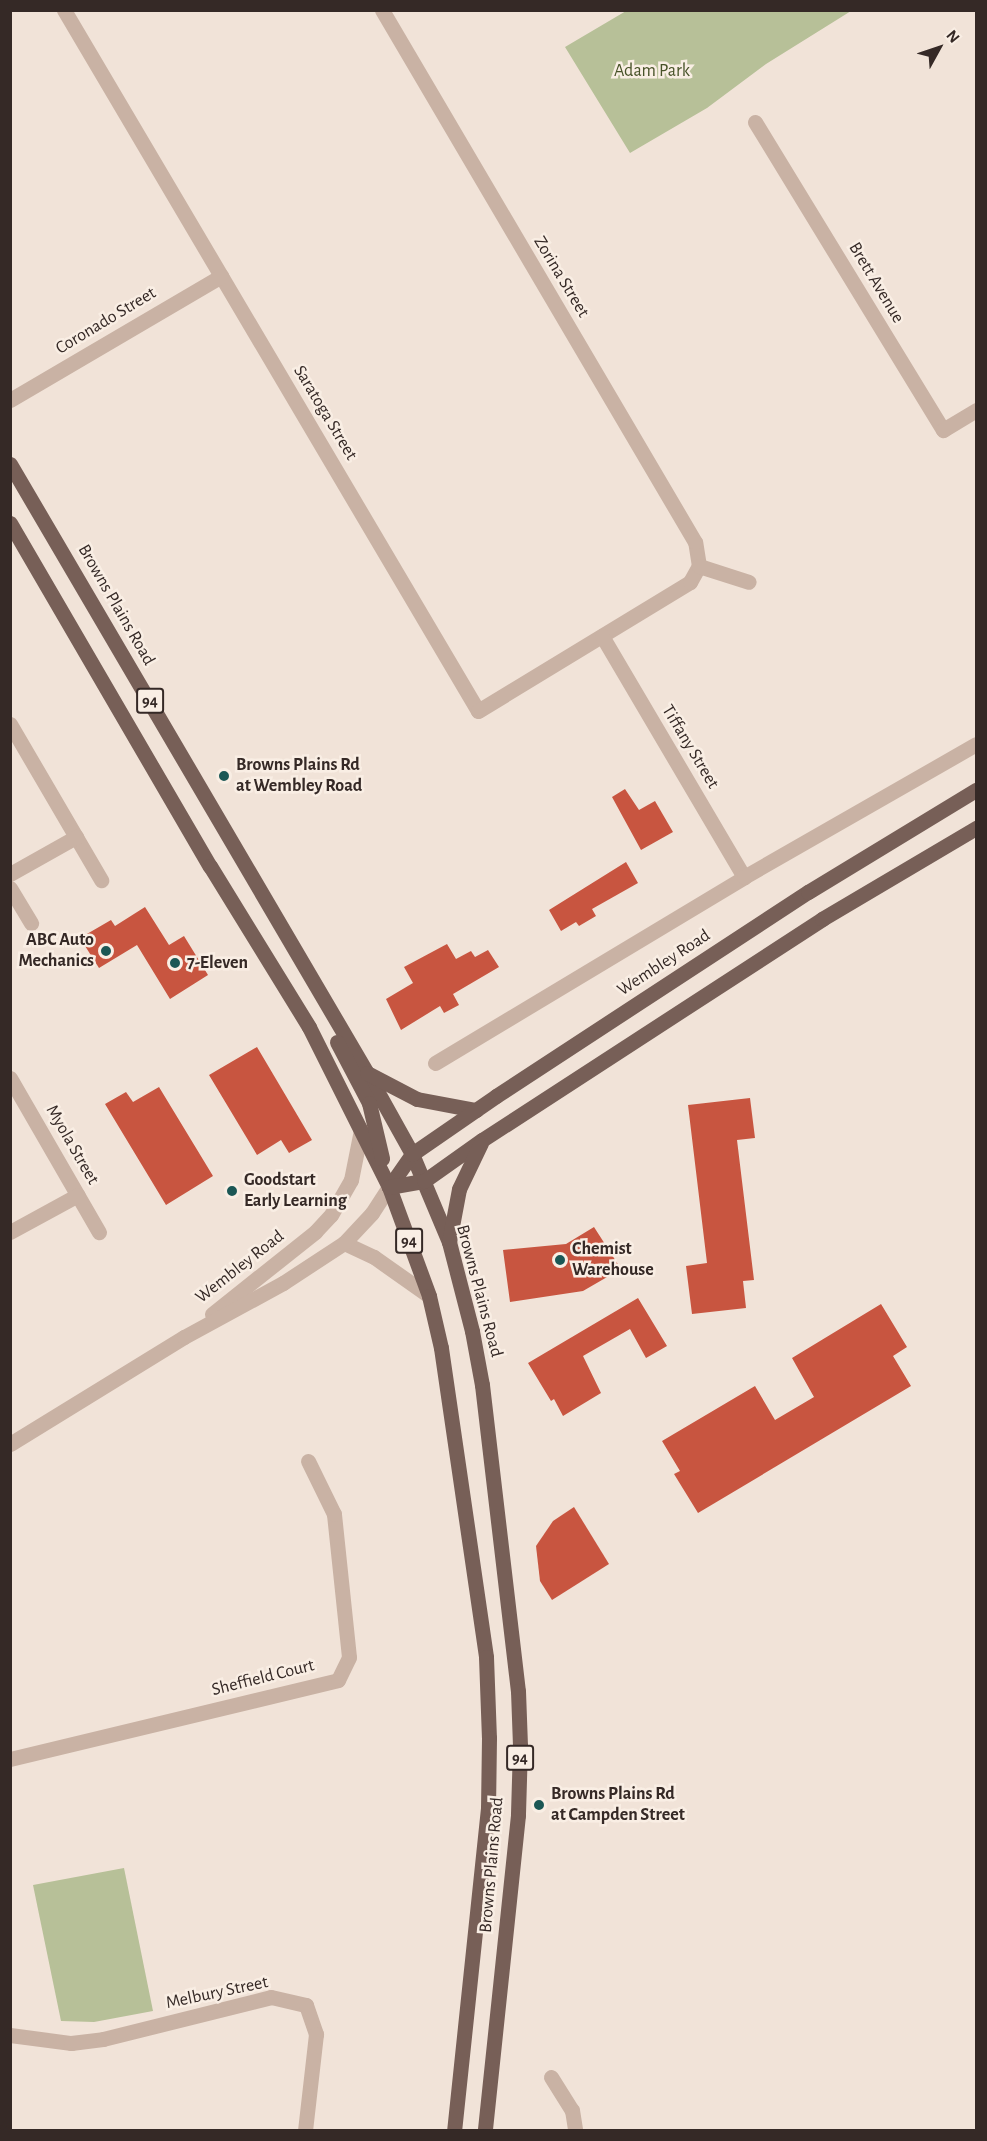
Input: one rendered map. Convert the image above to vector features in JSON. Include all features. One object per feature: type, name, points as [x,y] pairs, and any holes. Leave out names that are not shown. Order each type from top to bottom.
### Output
[{"type":"main road","name":"Browns Plains Road","points":[[10,464],[368,1073],[412,1154],[449,1242],[472,1331],[482,1385],[518,1691],[520,1735],[518,1815],[485,2130]]},
{"type":"main road","name":"Browns Plains Road","points":[[10,523],[210,866],[309,1027],[389,1187],[429,1296],[441,1348],[486,1658],[489,1726],[488,1808],[454,2130]]},
{"type":"main road","name":"Wembley Road","points":[[389,1187],[412,1154],[476,1110],[808,892],[976,790]]},
{"type":"main road","points":[[331,1012],[338,1042],[373,1113],[389,1187],[424,1181],[482,1140],[822,920],[976,828]]},
{"type":"main road","points":[[368,1073],[417,1099],[476,1110]]},
{"type":"main road","points":[[449,1242],[459,1189],[482,1140]]},
{"type":"street","name":"Saratoga Street","points":[[64,10],[478,711],[602,636]]},
{"type":"street","name":"Zorina Street","points":[[382,10],[695,542],[699,566]]},
{"type":"street","name":"Brett Avenue","points":[[755,122],[942,430],[976,410]]},
{"type":"street","name":"Coronado Street","points":[[10,400],[221,276]]},
{"type":"street","points":[[602,636],[690,582],[699,566],[749,582]]},
{"type":"street","name":"Tiffany Street","points":[[602,636],[744,877]]},
{"type":"street","points":[[10,724],[101,880]]},
{"type":"street","name":"Wembley Road","points":[[435,1063],[744,877],[976,744]]},
{"type":"street","points":[[10,874],[76,837]]},
{"type":"street","points":[[10,888],[30,923]]},
{"type":"street","name":"Myola Street","points":[[10,1078],[99,1232]]},
{"type":"street","name":"Wembley Road","points":[[184,1336],[315,1232],[331,1215],[349,1184],[356,1165],[360,1130]]},
{"type":"street","name":"Wembley Road","points":[[10,1444],[184,1336],[283,1282],[344,1243],[372,1213],[389,1187]]},
{"type":"street","points":[[10,1232],[78,1195]]},
{"type":"street","points":[[344,1243],[375,1257],[429,1296]]},
{"type":"street","name":"Sheffield Court","points":[[10,1759],[338,1680],[349,1657],[334,1514],[308,1461]]},
{"type":"street","name":"Melbury Street","points":[[10,2035],[71,2043],[103,2039],[272,1997],[306,2005],[316,2034],[305,2130]]},
{"type":"street","points":[[551,2077],[572,2110],[574,2130]]},
{"type":"green space","name":"Adam Park","points":[[626,11],[851,11],[766,64],[707,108],[630,153],[565,47]]},
{"type":"green space","points":[[124,1868],[153,2011],[94,2022],[61,2021],[33,1885]]},
{"type":"building","points":[[625,789],[639,810],[655,801],[673,832],[641,850],[612,797]]},
{"type":"building","points":[[626,862],[638,883],[592,909],[596,916],[579,926],[576,922],[561,931],[549,910]]},
{"type":"building","points":[[145,907],[169,945],[184,936],[208,975],[170,999],[137,945],[99,968],[80,938],[111,920],[115,926]]},
{"type":"building","points":[[447,944],[456,959],[471,951],[475,957],[488,950],[499,967],[453,994],[459,1005],[444,1013],[440,1006],[401,1030],[386,999],[413,983],[404,967]]},
{"type":"building","points":[[257,1047],[312,1140],[289,1153],[281,1140],[257,1155],[209,1075]]},
{"type":"building","points":[[159,1087],[213,1176],[166,1205],[105,1104],[126,1092],[133,1102]]},
{"type":"building","points":[[750,1098],[755,1138],[737,1140],[754,1280],[743,1281],[746,1308],[692,1314],[686,1266],[707,1263],[688,1105]]},
{"type":"building","name":"Chemist Warehouse","points":[[594,1227],[621,1269],[583,1291],[510,1302],[503,1250],[566,1244]]},
{"type":"building","points":[[638,1298],[667,1346],[646,1358],[630,1329],[583,1356],[601,1393],[563,1416],[554,1399],[551,1401],[528,1363]]},
{"type":"building","points":[[881,1304],[907,1347],[893,1356],[911,1386],[698,1513],[674,1474],[680,1471],[662,1441],[755,1386],[775,1420],[814,1397],[792,1358]]},
{"type":"building","points":[[574,1507],[609,1564],[552,1600],[540,1581],[536,1546],[553,1521]]},
{"type":"place","name":"Browns Plains Rd at Wembley Road","points":[[224,776]]},
{"type":"place","name":"ABC Auto Mechanics","points":[[106,951]]},
{"type":"place","name":"7-Eleven","points":[[175,963]]},
{"type":"place","name":"Goodstart Early Learning","points":[[232,1191]]},
{"type":"place","name":"Chemist Warehouse","points":[[560,1260]]},
{"type":"place","name":"Browns Plains Rd at Campden Street","points":[[539,1805]]}]
